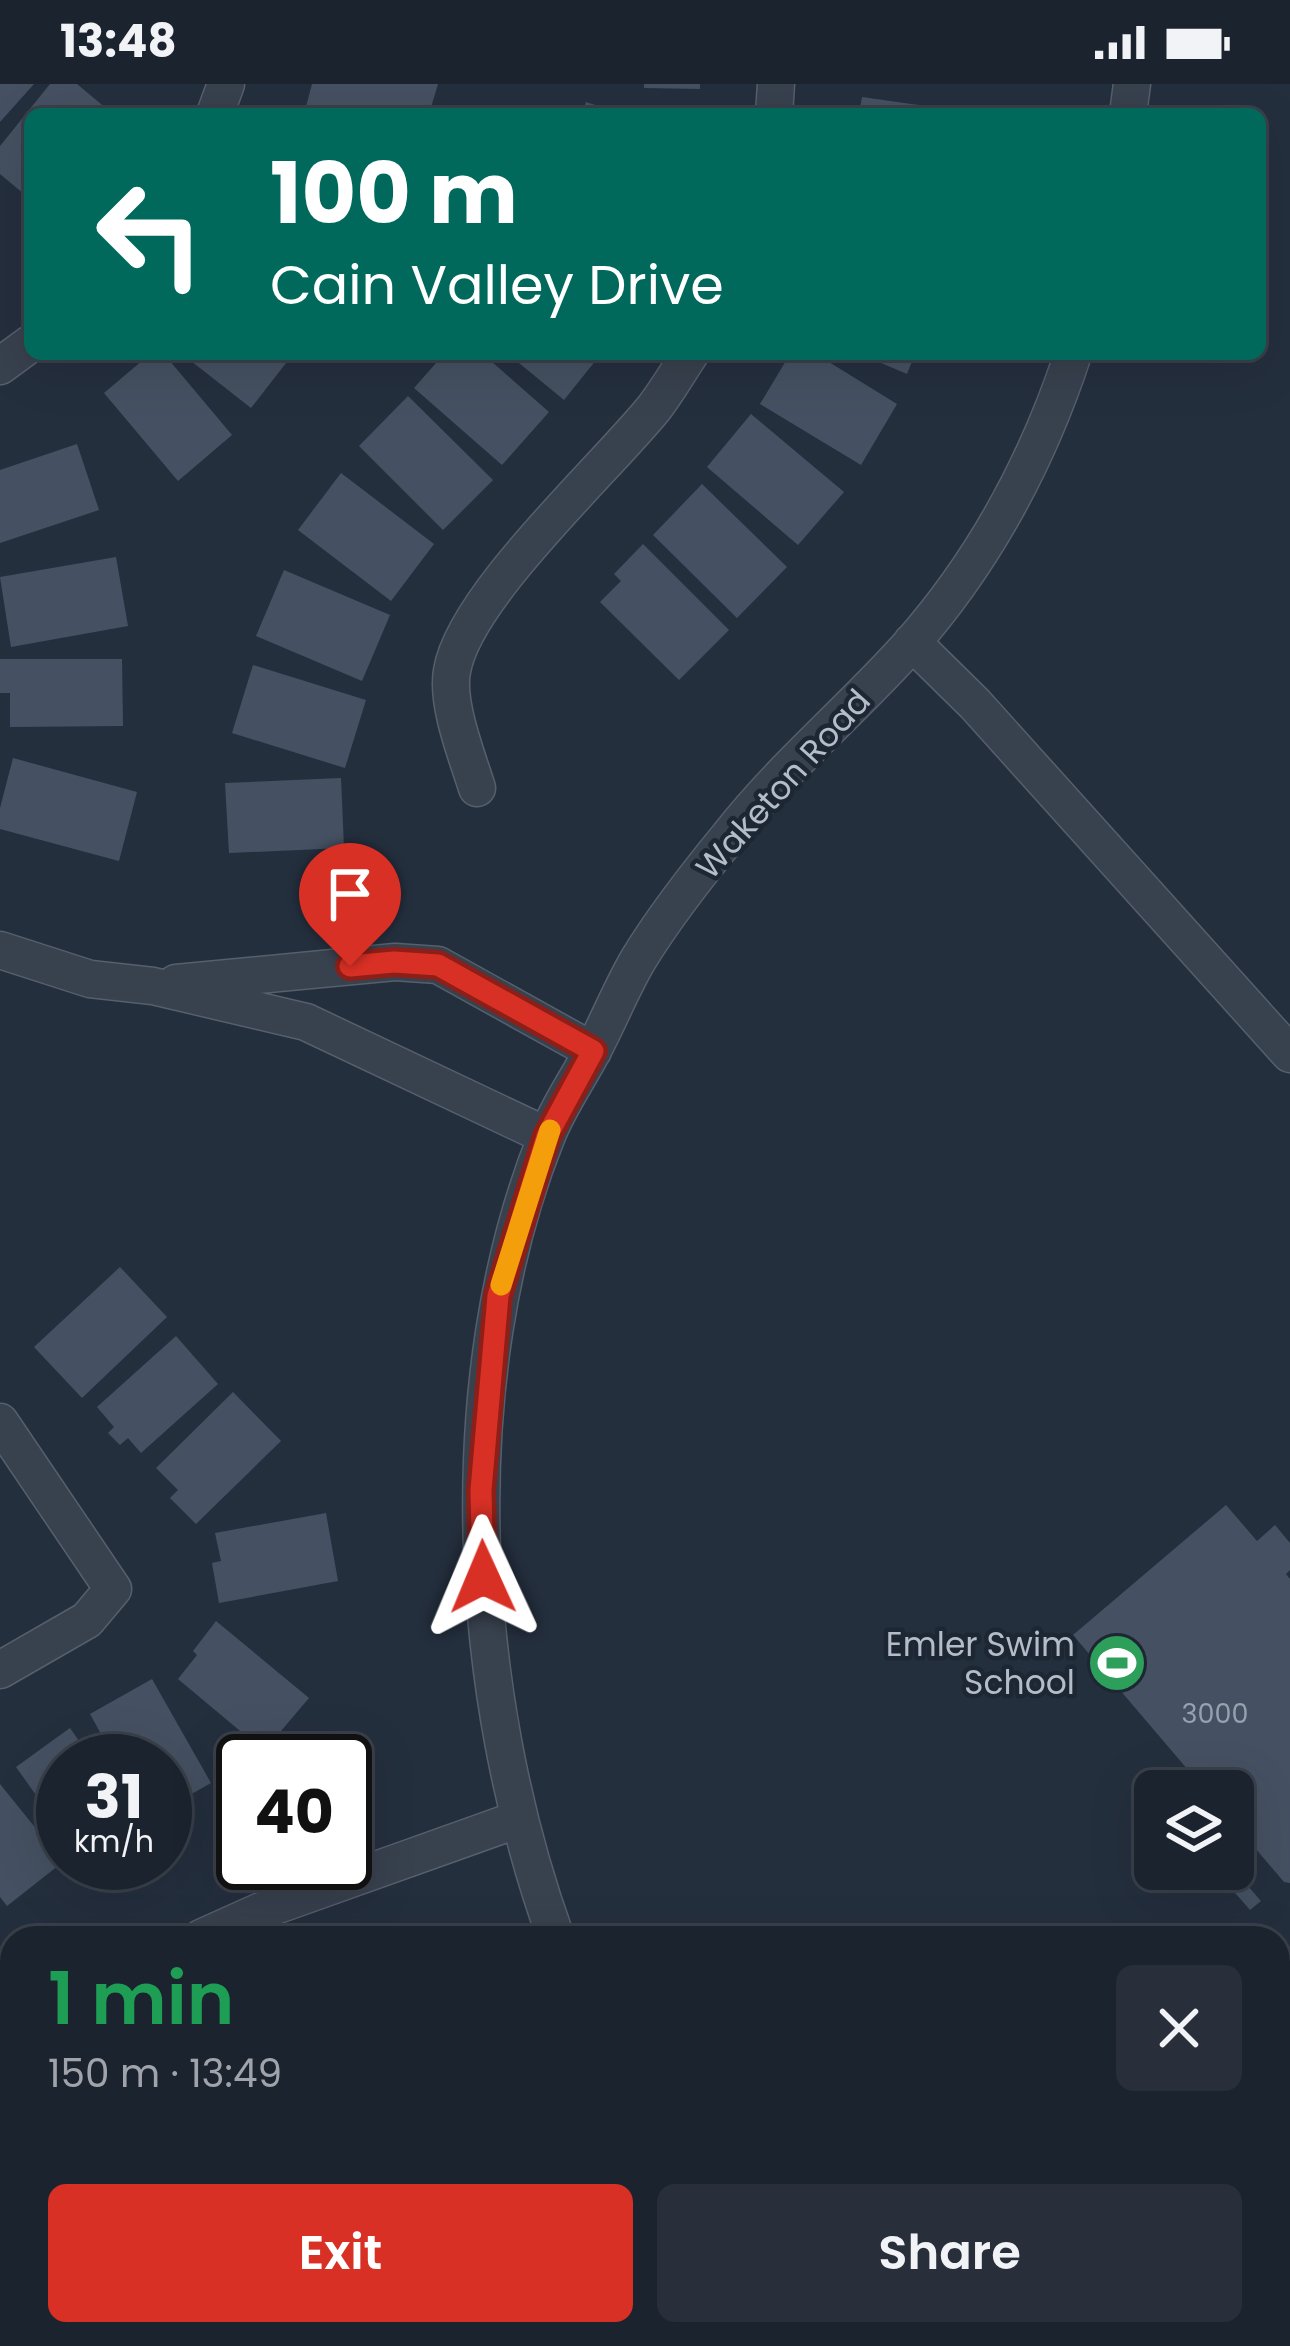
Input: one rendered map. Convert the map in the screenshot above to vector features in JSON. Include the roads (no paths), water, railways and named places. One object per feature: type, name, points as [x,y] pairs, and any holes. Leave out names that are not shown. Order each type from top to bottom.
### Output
[{"type":"street","points":[[477,788],[458,726],[451,673],[466,632],[541,535],[656,406],[686,360]]},
{"type":"street","name":"Waketon Road","points":[[552,1926],[519,1819],[504,1743],[483,1577],[481,1490],[498,1296],[547,1136],[638,961],[731,832],[912,642],[978,554],[1053,415],[1071,360]]},
{"type":"street","points":[[912,642],[975,704],[1290,1054]]},
{"type":"street","points":[[0,950],[90,979],[153,986],[306,1022],[547,1136]]},
{"type":"street","points":[[153,986],[394,962],[438,965],[593,1051]]},
{"type":"street","points":[[0,1423],[113,1589],[87,1620],[0,1670]]},
{"type":"street","points":[[228,1926],[519,1819]]},
{"type":"place","name":"Emler Swim School","points":[[1117,1663]]}]
